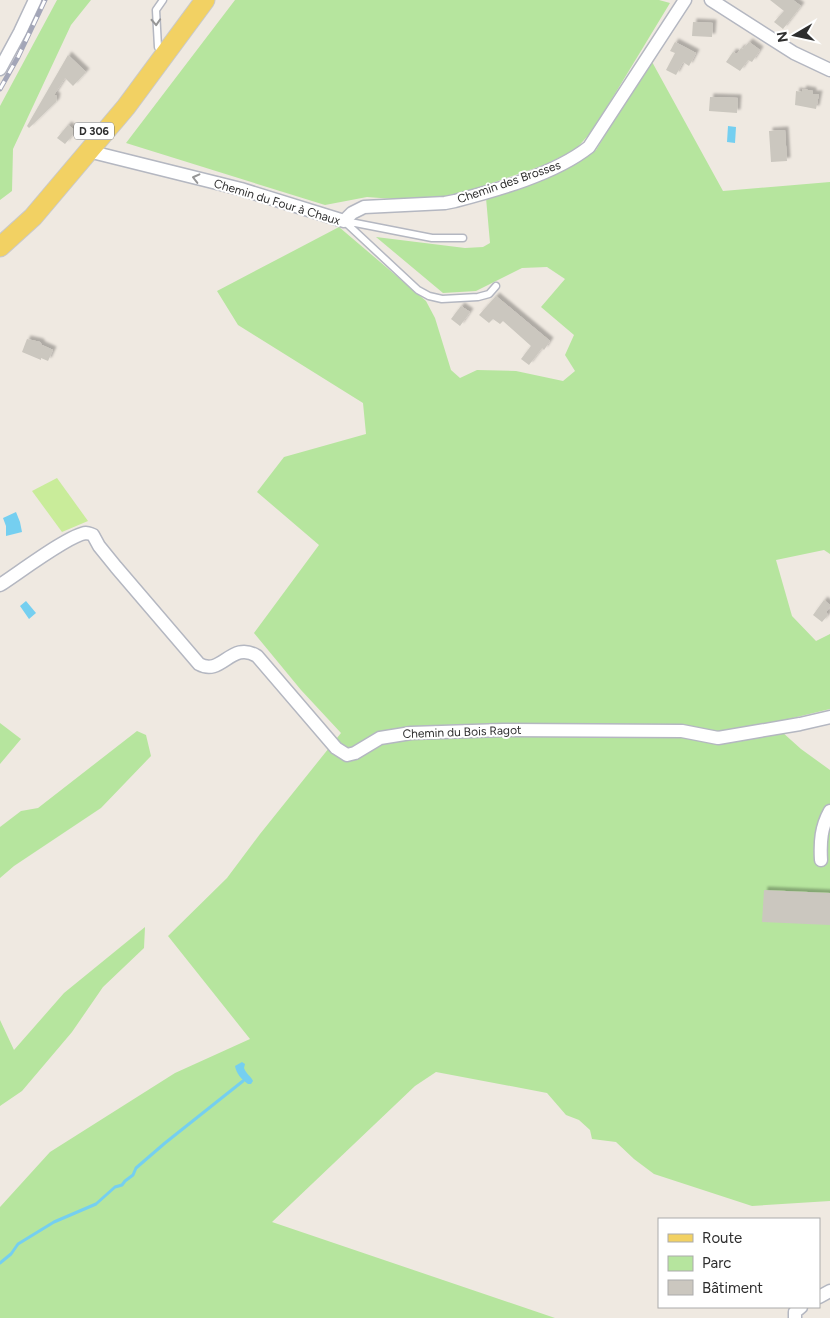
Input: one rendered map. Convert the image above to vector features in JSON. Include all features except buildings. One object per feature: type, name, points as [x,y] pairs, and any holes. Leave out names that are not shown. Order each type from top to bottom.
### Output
[{"type":"main road","name":"D 306","points":[[0,232],[25,210],[94,132],[193,0]]},
{"type":"main road","name":"D 306","points":[[0,247],[33,216],[126,107],[205,0]]},
{"type":"street","points":[[0,69],[35,0]]},
{"type":"street","name":"Chemin des Brosses","points":[[344,221],[352,213],[364,207],[445,203],[468,197],[542,173],[578,156],[589,147],[685,0]]},
{"type":"street","points":[[710,0],[794,53],[830,70]]},
{"type":"street","name":"Chemin du Four à Chaux","points":[[91,149],[96,154],[241,189],[344,221]]},
{"type":"street","name":"Chemin du Bois Ragot","points":[[0,586],[47,553],[75,537],[88,533],[93,535],[116,568],[199,664],[203,667],[213,667],[242,651],[257,656],[336,748],[347,754],[355,753],[380,738],[411,733],[504,730],[682,731],[718,738],[830,717]]},
{"type":"street","points":[[821,860],[820,841],[824,823],[830,811]]},
{"type":"street","points":[[795,1318],[795,1312],[801,1308]]},
{"type":"lane","points":[[158,46],[156,10],[163,0]]},
{"type":"lane","points":[[344,221],[432,238],[463,238]]},
{"type":"lane","name":"Chemin du Four à Chaux","points":[[344,221],[418,290],[429,296],[442,299],[478,297],[489,294],[496,286]]},
{"type":"green space","points":[[57,0],[91,0],[71,25],[13,149],[12,191],[0,200],[0,106]]},
{"type":"green space","points":[[235,0],[659,0],[670,3],[593,130],[575,150],[544,165],[452,197],[407,200],[367,197],[325,205],[126,143]]},
{"type":"green space","points":[[651,60],[723,191],[830,182],[830,554],[824,550],[776,560],[792,616],[816,641],[830,634],[830,709],[772,723],[801,749],[830,770],[830,1201],[752,1206],[654,1174],[616,1142],[592,1139],[590,1130],[579,1120],[566,1115],[547,1093],[436,1072],[415,1086],[272,1222],[555,1318],[0,1318],[0,1207],[50,1152],[175,1073],[250,1039],[168,936],[227,878],[341,733],[301,690],[254,633],[319,545],[257,492],[284,457],[366,434],[363,403],[238,325],[217,291],[339,227],[426,301],[435,318],[451,370],[460,378],[477,370],[516,371],[563,381],[575,371],[565,355],[574,335],[541,307],[565,279],[547,267],[522,268],[476,291],[443,293],[376,237],[465,248],[483,247],[490,243],[486,198],[564,170],[596,150]]},
{"type":"green space","points":[[57,478],[88,521],[62,532],[32,491]]},
{"type":"green space","points":[[0,723],[21,739],[0,764]]},
{"type":"green space","points":[[137,731],[146,735],[151,756],[101,808],[14,866],[0,878],[0,827],[21,811],[38,808]]},
{"type":"green space","points":[[145,927],[144,948],[103,987],[72,1032],[22,1091],[0,1106],[0,1020],[14,1050],[64,993]]},
{"type":"water","points":[[728,126],[736,127],[735,143],[727,142]]},
{"type":"water","points":[[16,512],[22,532],[6,536],[6,526],[3,518]]},
{"type":"water","points":[[26,601],[36,613],[29,619],[20,606]]},
{"type":"water","points":[[242,1062],[245,1064],[244,1068],[253,1081],[251,1084],[248,1084],[237,1071],[235,1066]]},
{"type":"waterway","points":[[0,1263],[11,1254],[18,1244],[54,1222],[96,1204],[115,1187],[122,1185],[133,1175],[136,1168],[165,1143],[243,1081]]},
{"type":"railway","points":[[0,89],[18,57],[45,0]]}]
